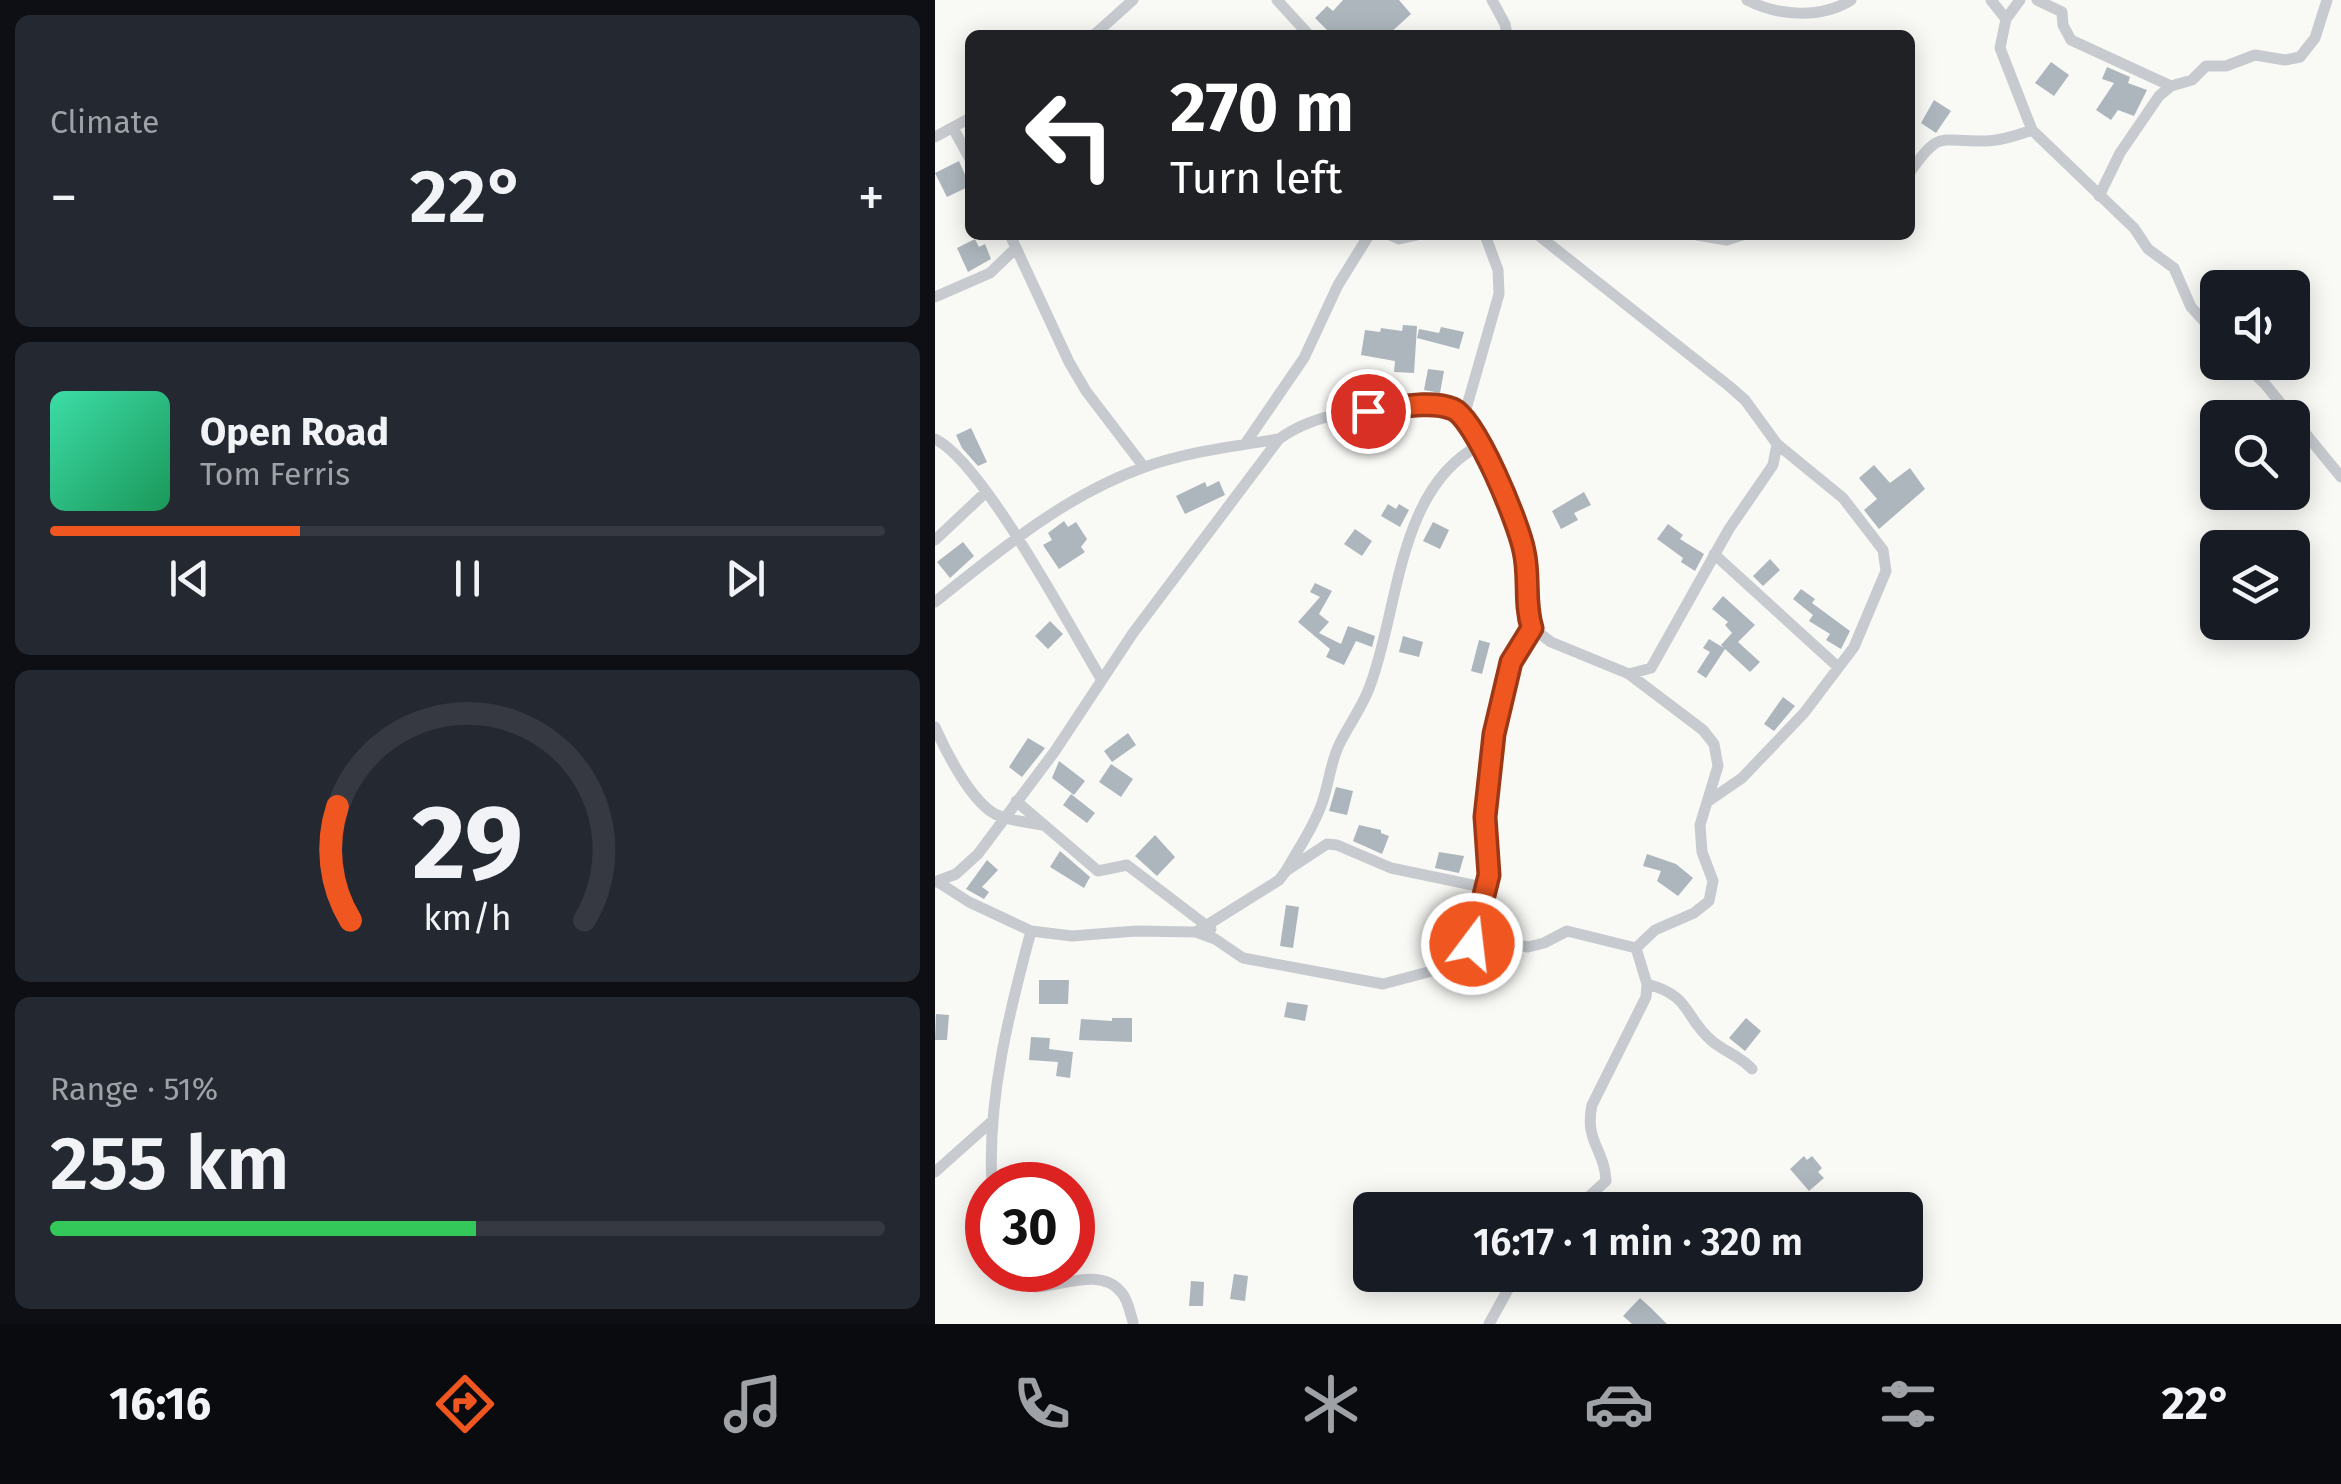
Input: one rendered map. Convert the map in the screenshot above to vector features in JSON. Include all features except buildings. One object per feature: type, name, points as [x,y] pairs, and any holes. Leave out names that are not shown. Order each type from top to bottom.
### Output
[{"type":"street","points":[[1099,30],[1133,0]]},
{"type":"street","points":[[1277,0],[1304,30]]},
{"type":"street","points":[[1492,0],[1506,30]]},
{"type":"street","points":[[1747,0],[1763,8],[1799,13],[1838,8],[1851,0]]},
{"type":"street","points":[[2006,19],[1995,3],[2019,0]]},
{"type":"street","points":[[2019,0],[2006,19],[2000,48],[2032,130],[2134,228],[2148,249],[2174,268],[2191,306],[2200,316]]},
{"type":"street","points":[[2037,0],[2062,12],[2071,40],[2171,86]]},
{"type":"street","points":[[2099,196],[2120,154],[2159,96],[2171,86],[2192,80],[2206,66],[2226,66],[2248,56],[2285,60],[2300,57],[2315,38],[2327,0]]},
{"type":"street","points":[[935,137],[965,121]]},
{"type":"street","points":[[953,128],[965,150]]},
{"type":"street","points":[[1915,165],[1937,141],[1991,141],[2032,130]]},
{"type":"street","points":[[1013,240],[1086,391],[1144,467]]},
{"type":"street","points":[[1245,444],[1304,358],[1338,285],[1366,240]]},
{"type":"street","points":[[1464,416],[1499,294],[1499,270],[1487,240]]},
{"type":"street","points":[[1544,240],[1729,386],[1753,409],[1777,444],[1843,498],[1883,550],[1887,571],[1854,646],[1771,750],[1742,778],[1710,800]]},
{"type":"street","points":[[935,297],[990,273],[1017,248]]},
{"type":"street","points":[[2261,380],[2341,477]]},
{"type":"street","points":[[936,882],[965,867],[1004,818],[1055,751],[1100,678],[1279,439],[1307,422],[1342,414],[1441,405],[1464,416],[1517,524],[1525,554],[1532,628],[1551,642],[1629,674],[1703,730],[1715,744],[1718,766],[1700,826],[1700,840],[1713,881],[1709,901],[1694,913],[1655,930],[1636,948]]},
{"type":"street","points":[[935,439],[959,457],[1017,538],[1100,678]]},
{"type":"street","points":[[935,602],[1017,538],[1102,486],[1144,467],[1279,439]]},
{"type":"street","points":[[1655,695],[1651,668],[1714,554],[1773,465],[1777,444]]},
{"type":"street","points":[[936,882],[1031,930],[1073,936],[1213,932],[1279,880],[1321,808],[1330,767],[1370,688],[1387,633],[1397,572],[1421,514],[1439,480],[1481,445]]},
{"type":"street","points":[[935,540],[985,493]]},
{"type":"street","points":[[1714,554],[1838,667]]},
{"type":"street","points":[[1478,941],[1477,925],[1490,858],[1485,817],[1494,734],[1511,662],[1532,628]]},
{"type":"street","points":[[1629,674],[1651,668]]},
{"type":"street","points":[[935,727],[948,755],[989,811],[1004,818],[1043,825]]},
{"type":"street","points":[[1016,802],[1098,872],[1127,865],[1243,958],[1383,984],[1432,972],[1478,941],[1529,946],[1545,943],[1567,931],[1636,948]]},
{"type":"street","points":[[1286,872],[1327,844],[1391,868],[1487,888]]},
{"type":"street","points":[[992,1162],[991,1122],[1014,994],[1031,930]]},
{"type":"street","points":[[1594,1192],[1606,1181],[1604,1164],[1591,1140],[1588,1123],[1646,997],[1647,984],[1636,948]]},
{"type":"street","points":[[1647,984],[1678,997],[1712,1041],[1742,1058],[1752,1069]]},
{"type":"street","points":[[935,1172],[991,1122]]},
{"type":"street","points":[[1095,1280],[1122,1292],[1133,1322]]},
{"type":"street","points":[[1489,1324],[1507,1292]]},
{"type":"route","points":[[1368,411],[1441,405],[1464,416],[1504,494],[1525,554],[1532,628],[1511,662],[1494,734],[1485,817],[1489,875],[1472,944]]}]
